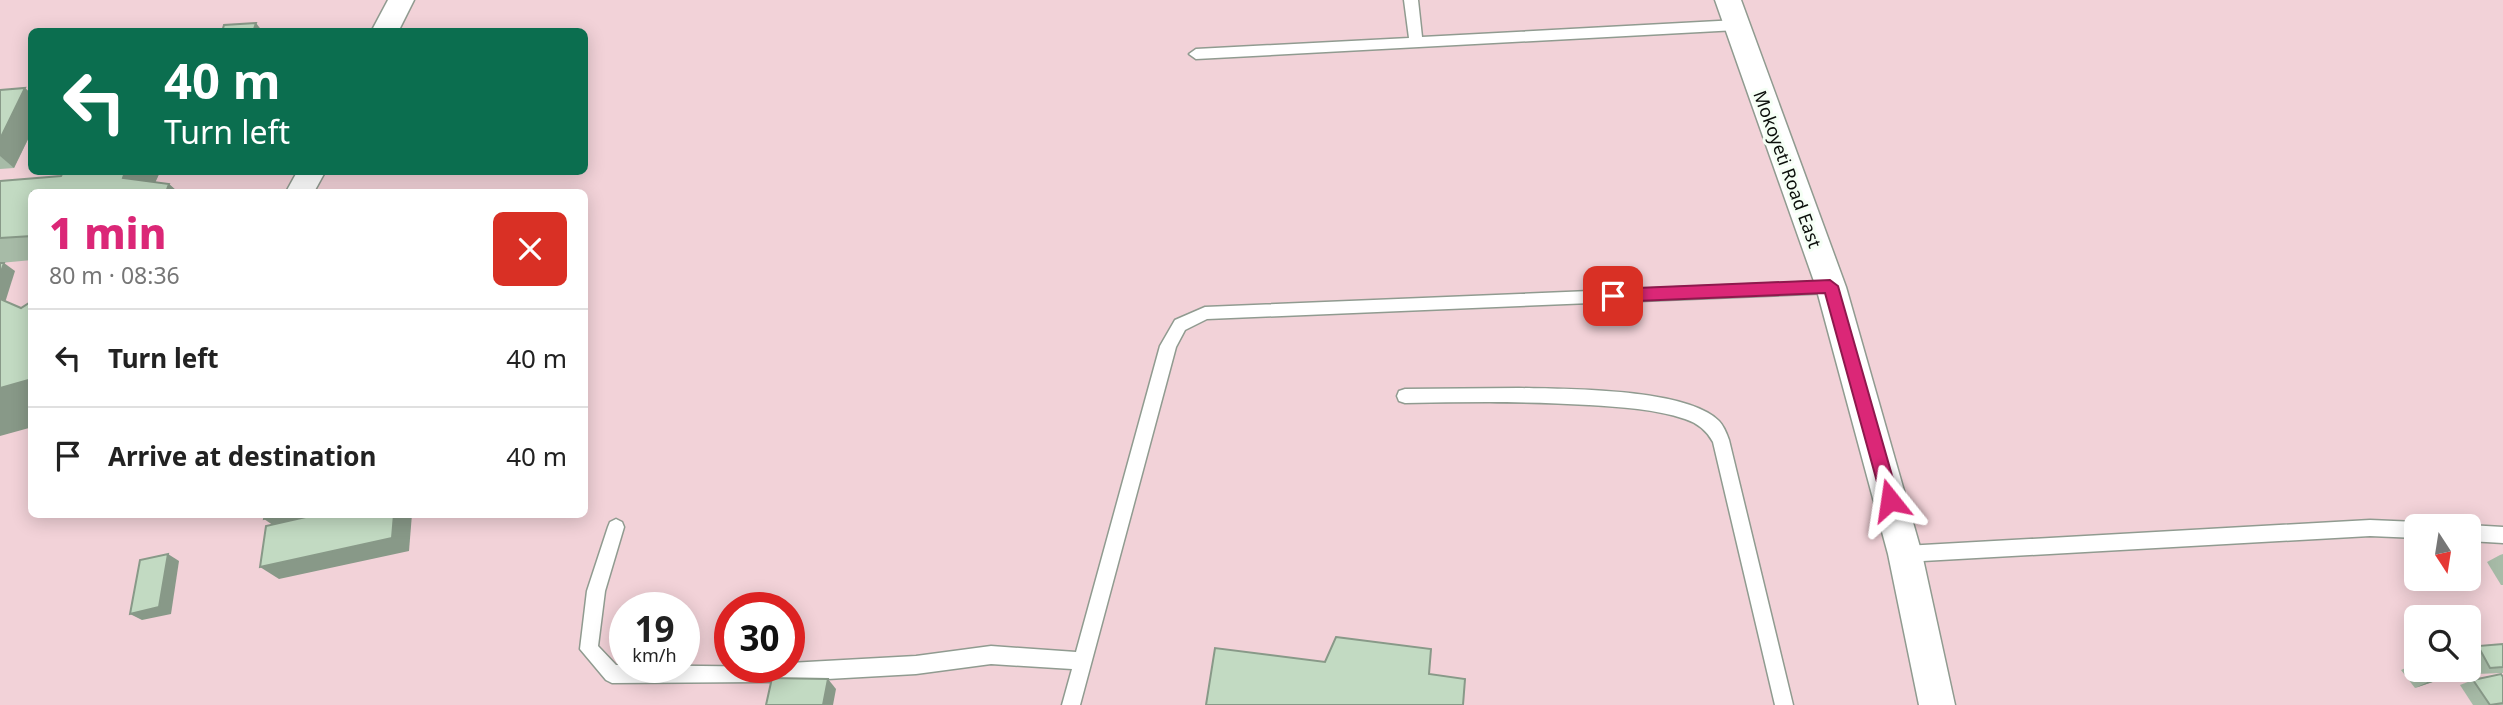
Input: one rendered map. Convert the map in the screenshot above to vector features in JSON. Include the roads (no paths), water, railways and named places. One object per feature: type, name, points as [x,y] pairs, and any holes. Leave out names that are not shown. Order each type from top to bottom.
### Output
[{"type":"street","points":[[386,28],[401,0]]},
{"type":"street","name":"Mokoyeti Road East","points":[[1732,12],[1830,286],[1905,554],[1937,705]]},
{"type":"lane","points":[[1411,0],[1416,42]]},
{"type":"lane","points":[[1196,54],[1416,42],[1732,12]]},
{"type":"lane","points":[[1071,705],[1168,346],[1180,325],[1205,313],[1830,286]]},
{"type":"lane","points":[[1405,396],[1608,398],[1652,403],[1702,419],[1713,427],[1721,440],[1784,705]]},
{"type":"lane","points":[[617,527],[596,590],[589,649],[612,674],[775,673],[916,664],[991,655],[1082,661]]},
{"type":"lane","points":[[1905,554],[2370,528],[2404,529]]},
{"type":"lane","points":[[2482,533],[2503,534]]}]
